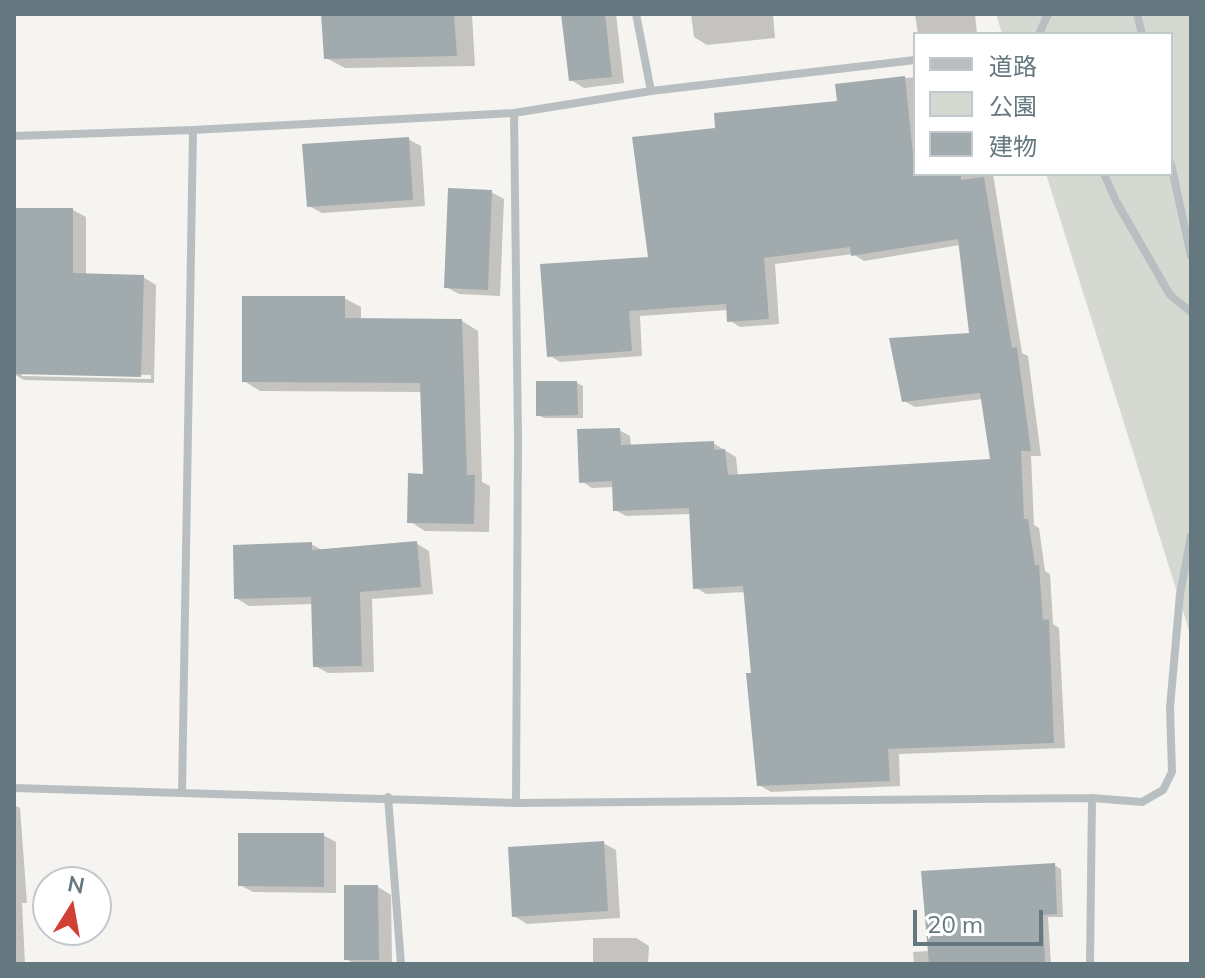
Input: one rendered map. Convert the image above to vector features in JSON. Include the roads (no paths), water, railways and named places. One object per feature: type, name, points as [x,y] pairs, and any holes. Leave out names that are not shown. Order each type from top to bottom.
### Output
[{"type":"street","points":[[636,14],[651,91]]},
{"type":"street","points":[[14,136],[514,113],[651,91],[913,60]]},
{"type":"street","points":[[514,113],[518,439],[516,803]]},
{"type":"street","points":[[182,793],[193,130]]},
{"type":"street","points":[[1173,173],[1191,256]]},
{"type":"street","points":[[1105,176],[1170,295],[1191,312]]},
{"type":"street","points":[[14,788],[516,803],[1092,798],[1142,802],[1163,790],[1172,772],[1170,708],[1180,594],[1191,536]]},
{"type":"street","points":[[388,797],[401,964]]},
{"type":"street","points":[[1090,964],[1092,798]]}]
